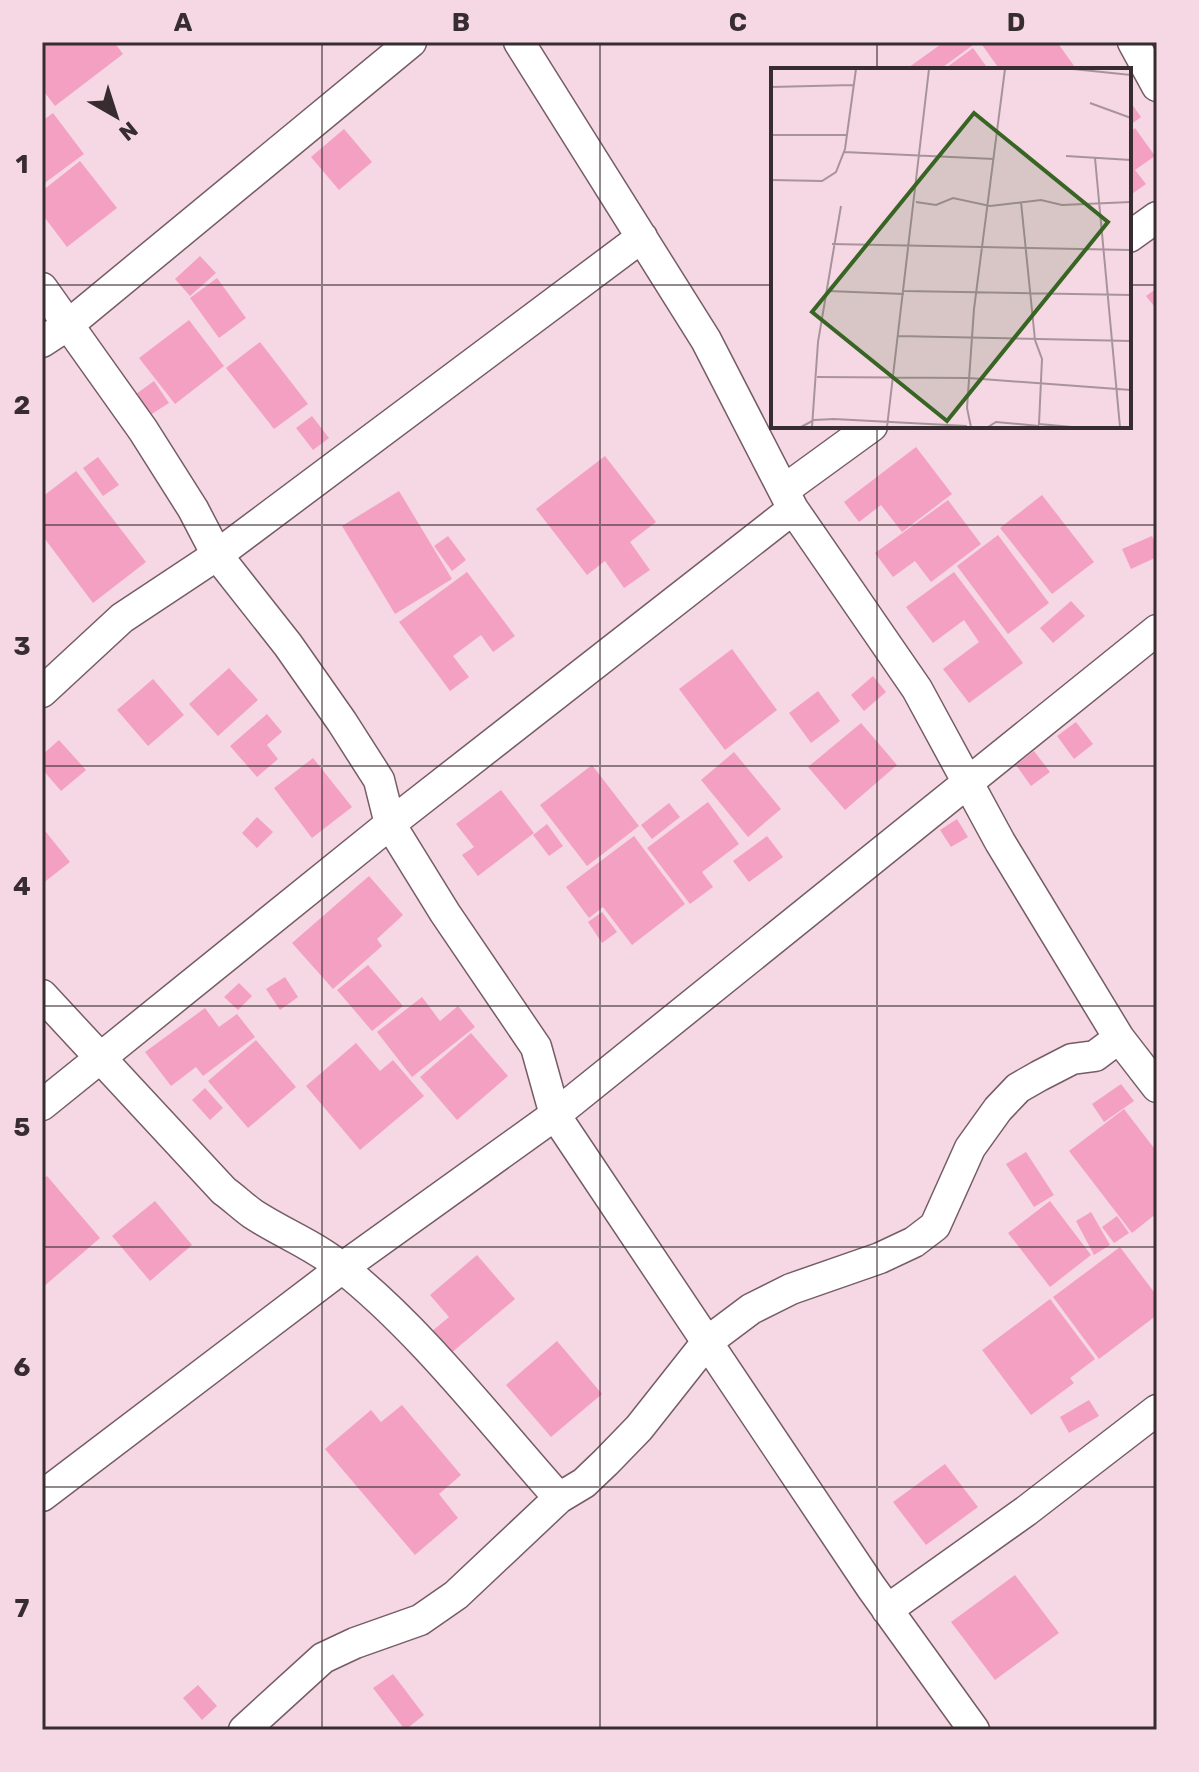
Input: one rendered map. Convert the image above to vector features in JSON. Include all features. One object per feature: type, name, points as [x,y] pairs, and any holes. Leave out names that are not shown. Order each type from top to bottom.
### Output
[{"type":"street","points":[[42,342],[68,325],[411,42]]},
{"type":"street","points":[[519,42],[706,340],[789,500],[917,689],[1000,842],[1119,1038],[1157,1087]]},
{"type":"street","points":[[1133,42],[1157,86]]},
{"type":"street","points":[[1131,236],[1157,217]]},
{"type":"street","points":[[42,692],[122,618],[217,555],[642,237]]},
{"type":"street","points":[[42,288],[143,430],[193,509],[217,555],[288,645],[379,780],[390,824],[445,913],[536,1047],[555,1115],[887,1610],[974,1730]]},
{"type":"street","points":[[42,1105],[789,500],[870,428]]},
{"type":"street","points":[[42,1496],[342,1268],[555,1115],[1157,630]]},
{"type":"street","points":[[42,995],[224,1191],[252,1214],[304,1241],[342,1268],[431,1354],[559,1498]]},
{"type":"street","points":[[244,1730],[323,1658],[420,1620],[456,1595],[559,1498],[584,1483],[639,1428],[707,1342],[751,1309],[791,1289],[880,1258],[914,1242],[935,1226],[981,1129],[1018,1088],[1072,1059],[1095,1056],[1119,1038]]},
{"type":"street","points":[[887,1610],[1026,1511],[1157,1410]]},
{"type":"building","points":[[42,42],[114,42],[123,54],[55,106],[42,89]]},
{"type":"building","points":[[944,42],[970,42],[973,45],[942,68],[908,68]]},
{"type":"building","points":[[980,42],[1057,42],[1076,68],[999,68]]},
{"type":"building","points":[[973,48],[988,68],[946,68]]},
{"type":"building","points":[[1131,103],[1141,117],[1131,124]]},
{"type":"building","points":[[53,113],[84,154],[42,185],[42,121]]},
{"type":"building","points":[[1135,128],[1155,156],[1135,170],[1146,184],[1131,195],[1131,131]]},
{"type":"building","points":[[344,129],[372,162],[339,190],[311,157]]},
{"type":"building","points":[[80,161],[117,208],[67,247],[42,214],[42,191]]},
{"type":"building","points":[[200,256],[216,273],[190,296],[175,279]]},
{"type":"building","points":[[217,278],[246,318],[219,338],[190,298]]},
{"type":"building","points":[[1157,288],[1157,310],[1146,296]]},
{"type":"building","points":[[189,320],[224,366],[175,404],[139,358]]},
{"type":"building","points":[[260,342],[308,404],[274,429],[226,368]]},
{"type":"building","points":[[154,381],[169,403],[150,415],[136,394]]},
{"type":"building","points":[[312,416],[329,438],[313,450],[296,428]]},
{"type":"building","points":[[916,447],[952,494],[902,532],[881,505],[859,522],[844,502]]},
{"type":"building","points":[[605,456],[656,522],[630,542],[650,570],[624,588],[605,561],[587,575],[536,509]]},
{"type":"building","points":[[98,457],[119,485],[103,496],[83,468]]},
{"type":"building","points":[[76,471],[146,562],[93,603],[42,535],[42,497]]},
{"type":"building","points":[[399,491],[452,579],[395,614],[342,526]]},
{"type":"building","points":[[1042,495],[1094,562],[1052,594],[1000,528]]},
{"type":"building","points":[[948,500],[981,544],[931,582],[915,561],[893,577],[875,553]]},
{"type":"building","points":[[998,535],[1049,603],[1008,634],[957,566]]},
{"type":"building","points":[[448,536],[466,560],[452,571],[434,546]]},
{"type":"building","points":[[1152,536],[1157,557],[1131,569],[1122,549]]},
{"type":"building","points":[[467,572],[515,636],[493,652],[481,635],[453,656],[469,677],[450,691],[399,622]]},
{"type":"building","points":[[954,572],[1023,663],[969,703],[943,669],[979,642],[964,620],[933,643],[906,607]]},
{"type":"building","points":[[1071,601],[1085,616],[1053,643],[1040,628]]},
{"type":"building","points":[[732,649],[777,710],[725,750],[679,689]]},
{"type":"building","points":[[229,668],[258,700],[218,736],[189,704]]},
{"type":"building","points":[[873,676],[886,692],[864,711],[851,695]]},
{"type":"building","points":[[153,679],[184,715],[148,746],[117,710]]},
{"type":"building","points":[[818,691],[840,721],[811,743],[789,713]]},
{"type":"building","points":[[267,714],[282,732],[267,745],[278,759],[257,777],[230,746]]},
{"type":"building","points":[[1076,722],[1093,744],[1074,759],[1057,736]]},
{"type":"building","points":[[861,723],[897,765],[845,810],[808,767]]},
{"type":"building","points":[[59,740],[86,770],[61,791],[42,769],[42,755]]},
{"type":"building","points":[[1034,751],[1050,772],[1031,786],[1016,765]]},
{"type":"building","points":[[734,752],[781,809],[748,837],[701,780]]},
{"type":"building","points":[[313,758],[352,807],[312,838],[274,788]]},
{"type":"building","points":[[592,765],[639,826],[587,866],[540,805]]},
{"type":"building","points":[[501,790],[534,833],[478,876],[462,855],[474,847],[456,824]]},
{"type":"building","points":[[708,802],[739,844],[702,872],[713,887],[690,904],[647,848]]},
{"type":"building","points":[[669,803],[680,817],[652,839],[641,825]]},
{"type":"building","points":[[257,817],[273,832],[257,848],[242,833]]},
{"type":"building","points":[[957,819],[968,837],[951,847],[940,830]]},
{"type":"building","points":[[547,824],[563,846],[549,856],[533,835]]},
{"type":"building","points":[[42,827],[70,862],[42,884]]},
{"type":"building","points":[[634,836],[685,904],[632,945],[603,907],[589,918],[566,887]]},
{"type":"building","points":[[767,836],[783,857],[749,882],[733,861]]},
{"type":"building","points":[[369,876],[403,915],[377,939],[382,946],[333,989],[292,943]]},
{"type":"building","points":[[602,912],[617,932],[602,943],[588,922]]},
{"type":"building","points":[[368,965],[403,1006],[372,1031],[337,990]]},
{"type":"building","points":[[285,977],[298,997],[280,1010],[266,989]]},
{"type":"building","points":[[239,983],[252,996],[238,1010],[224,997]]},
{"type":"building","points":[[422,997],[440,1021],[458,1006],[475,1027],[412,1077],[377,1032]]},
{"type":"building","points":[[205,1008],[219,1027],[237,1014],[255,1037],[203,1076],[196,1067],[171,1086],[145,1052]]},
{"type":"building","points":[[471,1033],[508,1076],[457,1120],[420,1077]]},
{"type":"building","points":[[256,1040],[296,1087],[248,1128],[208,1081]]},
{"type":"building","points":[[356,1043],[380,1071],[393,1060],[424,1096],[360,1150],[306,1086]]},
{"type":"building","points":[[1121,1084],[1134,1101],[1104,1122],[1092,1104]]},
{"type":"building","points":[[205,1088],[223,1108],[210,1120],[192,1100]]},
{"type":"building","points":[[1124,1109],[1157,1152],[1157,1213],[1132,1233],[1069,1151]]},
{"type":"building","points":[[1026,1152],[1054,1195],[1034,1207],[1006,1164]]},
{"type":"building","points":[[47,1176],[100,1238],[42,1288],[42,1180]]},
{"type":"building","points":[[155,1201],[192,1245],[150,1281],[112,1236]]},
{"type":"building","points":[[1050,1201],[1091,1255],[1050,1287],[1008,1233]]},
{"type":"building","points":[[1091,1212],[1110,1245],[1094,1255],[1076,1221]]},
{"type":"building","points":[[1117,1216],[1129,1233],[1114,1243],[1102,1227]]},
{"type":"building","points":[[1120,1247],[1157,1296],[1157,1315],[1099,1359],[1053,1297]]},
{"type":"building","points":[[477,1255],[515,1299],[450,1354],[431,1332],[449,1317],[430,1295]]},
{"type":"building","points":[[1050,1299],[1095,1359],[1070,1378],[1074,1383],[1031,1415],[982,1350]]},
{"type":"building","points":[[557,1341],[602,1394],[551,1437],[506,1385]]},
{"type":"building","points":[[1089,1400],[1099,1416],[1069,1433],[1060,1417]]},
{"type":"building","points":[[402,1405],[461,1475],[439,1494],[458,1518],[415,1555],[325,1449],[371,1410],[381,1422]]},
{"type":"building","points":[[945,1464],[978,1507],[926,1545],[893,1502]]},
{"type":"building","points":[[1015,1575],[1059,1633],[995,1680],[951,1622]]},
{"type":"building","points":[[393,1674],[424,1715],[405,1730],[373,1688]]},
{"type":"building","points":[[198,1685],[217,1706],[202,1720],[183,1698]]}]
